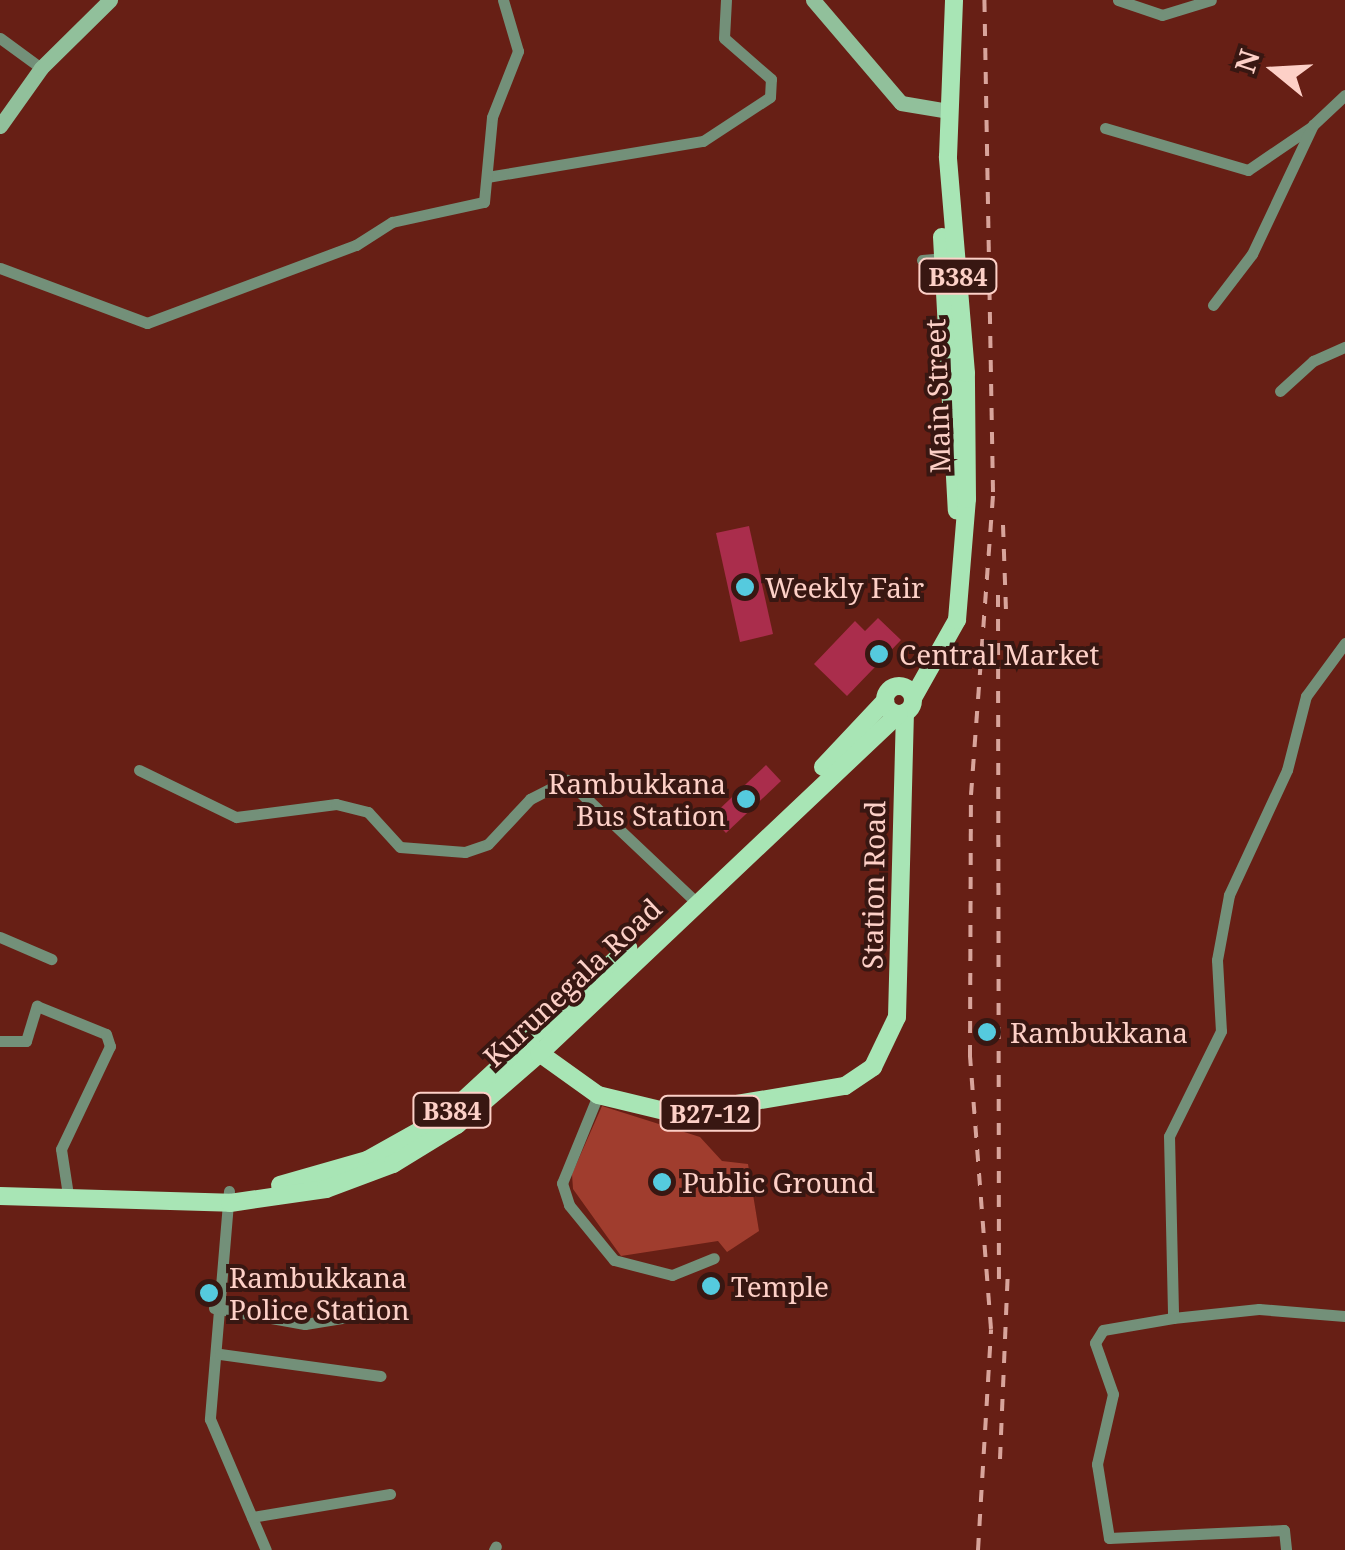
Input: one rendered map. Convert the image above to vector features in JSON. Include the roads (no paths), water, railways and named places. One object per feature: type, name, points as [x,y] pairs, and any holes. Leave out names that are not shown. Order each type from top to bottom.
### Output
[{"type":"main road","name":"Main Street","points":[[942,0],[944,258],[962,551]]},
{"type":"main road","name":"Main Street","points":[[699,894],[900,702],[934,661],[957,620],[966,374],[944,111],[954,0]]},
{"type":"main road","name":"Station Road","points":[[598,1095],[700,1115],[845,1086],[883,1056],[900,988],[900,702]]},
{"type":"main road","name":"Kurunegala Road","points":[[0,1196],[230,1197],[326,1189],[393,1164],[457,1125],[699,894]]},
{"type":"main road","name":"B27-12","points":[[533,1049],[598,1095]]},
{"type":"street","points":[[0,126],[41,68],[110,0]]},
{"type":"street","points":[[0,268],[147,323],[356,244],[392,222],[475,206],[488,195],[492,117],[518,51],[504,0]]},
{"type":"street","points":[[487,177],[703,141],[770,97],[772,79],[724,38],[726,0]]},
{"type":"street","points":[[813,0],[900,103],[944,111]]},
{"type":"street","points":[[1118,0],[1162,15],[1211,0]]},
{"type":"street","points":[[0,38],[41,68]]},
{"type":"street","points":[[1105,128],[1248,170],[1313,125],[1345,95]]},
{"type":"street","points":[[1213,305],[1252,254],[1313,125]]},
{"type":"street","points":[[922,260],[944,258]]},
{"type":"street","points":[[1280,391],[1313,361],[1345,346]]},
{"type":"street","points":[[1173,1318],[1169,1136],[1222,1030],[1217,960],[1230,895],[1286,770],[1306,696],[1345,642]]},
{"type":"street","points":[[139,770],[236,817],[336,804],[368,812],[400,847],[465,852],[488,844],[530,799],[567,780],[699,894]]},
{"type":"street","points":[[0,937],[51,959]]},
{"type":"street","points":[[0,1041],[26,1041],[36,1006],[106,1034],[110,1046],[61,1149],[68,1195]]},
{"type":"street","points":[[598,1095],[562,1183],[569,1205],[614,1260],[672,1275],[714,1258]]},
{"type":"street","points":[[230,1197],[214,1308],[220,1354],[210,1418],[266,1550]]},
{"type":"street","points":[[214,1308],[304,1324],[366,1314]]},
{"type":"street","points":[[1286,1550],[1284,1530],[1109,1538],[1097,1464],[1113,1394],[1094,1343],[1103,1330],[1173,1318],[1258,1309],[1345,1316]]},
{"type":"street","points":[[220,1354],[380,1376]]},
{"type":"street","points":[[252,1517],[390,1494]]},
{"type":"railway","points":[[978,1550],[991,1329],[970,1057],[971,795],[993,492],[984,0]]},
{"type":"railway","points":[[1003,525],[1006,610]]},
{"type":"railway","points":[[998,595],[999,1285]]},
{"type":"railway","points":[[1000,1459],[1008,1270]]},
{"type":"place","name":"Weekly Fair","points":[[745,587]]},
{"type":"place","name":"Central Market","points":[[879,654]]},
{"type":"place","name":"Rambukkana Bus Station","points":[[746,799]]},
{"type":"place","name":"Rambukkana","points":[[987,1032]]},
{"type":"place","name":"Public Ground","points":[[662,1182]]},
{"type":"place","name":"Temple","points":[[711,1286]]},
{"type":"place","name":"Rambukkana Police Station","points":[[209,1293]]}]
